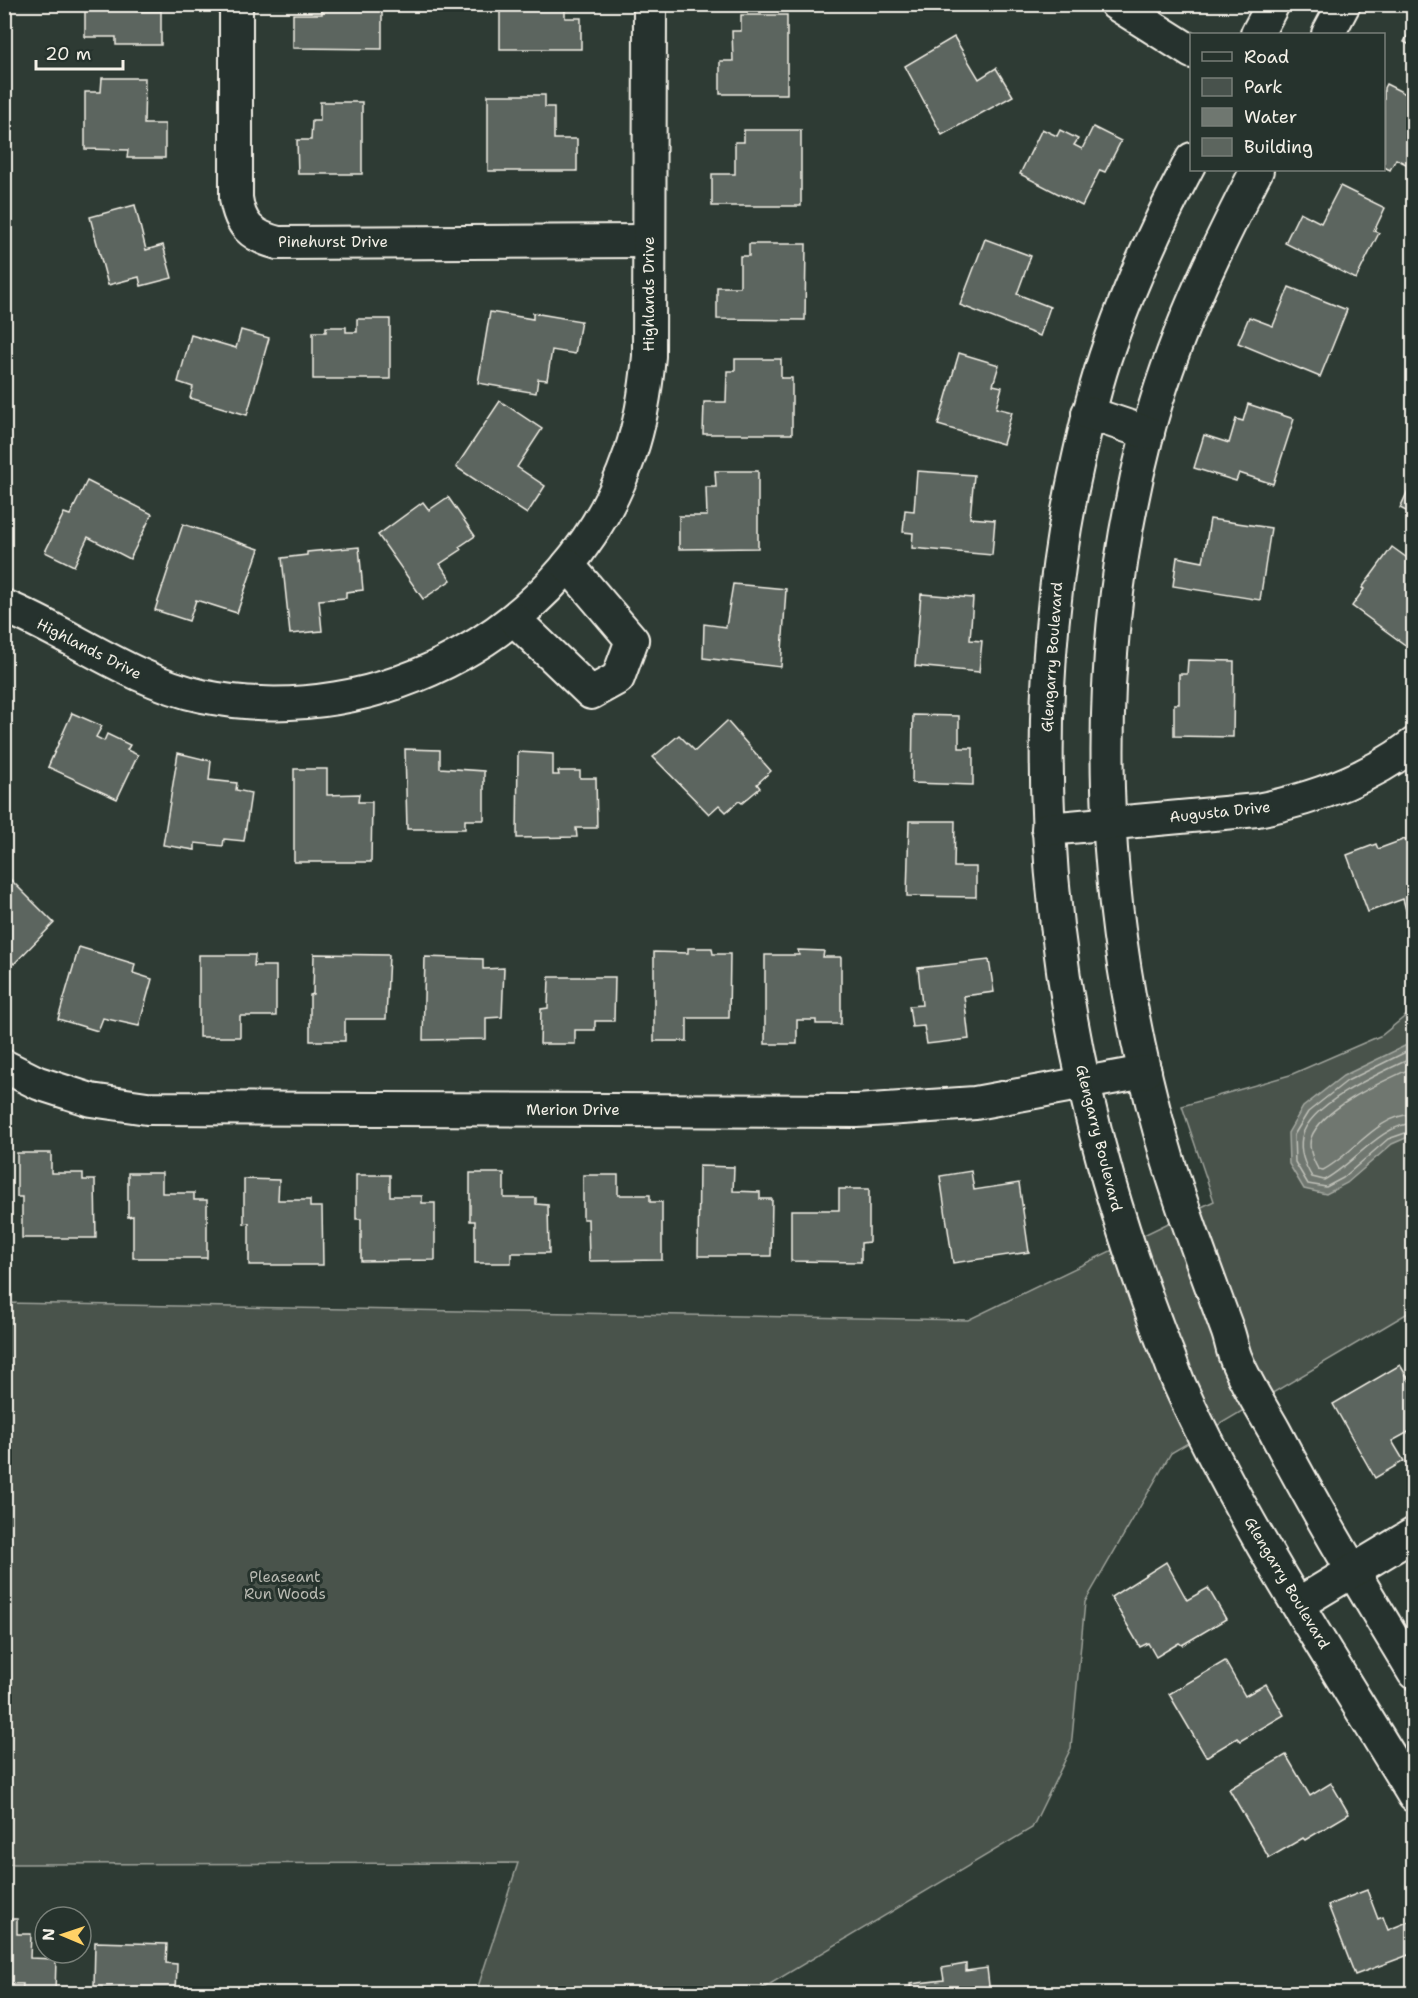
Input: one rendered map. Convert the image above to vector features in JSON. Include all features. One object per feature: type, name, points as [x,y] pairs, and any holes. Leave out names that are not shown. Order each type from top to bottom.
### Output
[{"type":"street","name":"Pinehurst Drive","points":[[236,4],[237,209],[244,224],[262,239],[278,243],[649,241]]},
{"type":"street","name":"Highlands Drive","points":[[4,606],[147,679],[201,695],[245,702],[279,704],[356,696],[420,675],[456,658],[485,640],[514,619],[546,590],[589,537],[611,498],[629,456],[646,390],[649,356],[650,4]]},
{"type":"street","points":[[1116,4],[1190,51]]},
{"type":"street","points":[[1258,33],[1273,4]]},
{"type":"street","points":[[1329,33],[1344,4]]},
{"type":"street","name":"Glengarry Boulevard","points":[[1190,161],[1143,258],[1110,343],[1088,413],[1066,514],[1052,619],[1046,724],[1048,829],[1059,949],[1083,1084],[1120,1223],[1178,1383],[1259,1538],[1413,1796]]},
{"type":"street","points":[[1257,171],[1197,293],[1171,359],[1148,434],[1126,527],[1113,623],[1108,723],[1110,823],[1121,943],[1132,1009],[1161,1137],[1203,1269],[1229,1333],[1236,1359],[1288,1458],[1413,1673]]},
{"type":"street","points":[[1088,413],[1148,434]]},
{"type":"street","points":[[514,619],[591,693],[618,678],[632,640],[568,565]]},
{"type":"street","name":"Augusta Drive","points":[[1048,829],[1257,810],[1290,804],[1322,794],[1363,776],[1413,744]]},
{"type":"street","name":"Merion Drive","points":[[4,1066],[38,1083],[91,1100],[147,1108],[857,1111],[975,1103],[1145,1072]]},
{"type":"street","points":[[1298,1604],[1413,1534]]},
{"type":"green space","name":"Pleaseant Run Woods","points":[[1413,1010],[1413,1310],[1171,1453],[1085,1602],[1071,1748],[1032,1828],[753,1994],[476,1993],[518,1863],[5,1864],[5,1303],[968,1320],[1214,1201],[1182,1106],[1290,1075],[1382,1035]]},
{"type":"water","points":[[1413,1042],[1413,1135],[1392,1144],[1347,1183],[1326,1194],[1304,1189],[1289,1164],[1288,1133],[1303,1107],[1343,1076]]},
{"type":"building","points":[[85,4],[136,4],[136,11],[161,11],[161,45],[116,45],[116,37],[85,37]]},
{"type":"building","points":[[322,4],[382,4],[382,49],[293,48],[293,14],[322,14]]},
{"type":"building","points":[[500,4],[565,4],[565,18],[581,18],[581,49],[500,49]]},
{"type":"building","points":[[741,15],[787,15],[787,94],[720,94],[720,61],[733,61],[732,31],[741,31]]},
{"type":"building","points":[[1414,24],[1414,47],[1404,42]]},
{"type":"building","points":[[954,37],[979,79],[996,68],[1013,96],[942,135],[905,66]]},
{"type":"building","points":[[102,78],[145,78],[144,124],[165,124],[165,158],[127,158],[128,150],[85,149],[85,92],[101,92]]},
{"type":"building","points":[[1386,84],[1414,98],[1414,168],[1396,159],[1390,170],[1385,168]]},
{"type":"building","points":[[488,95],[545,95],[545,107],[554,107],[554,139],[577,139],[577,171],[488,171]]},
{"type":"building","points":[[320,102],[362,102],[362,174],[298,174],[297,140],[311,140],[312,121],[320,121]]},
{"type":"building","points":[[1093,127],[1121,141],[1105,172],[1100,170],[1082,206],[1020,174],[1042,129],[1057,136],[1060,130],[1078,139],[1074,145],[1082,149]]},
{"type":"building","points":[[744,130],[801,130],[801,206],[712,206],[712,174],[735,174],[735,142],[744,142]]},
{"type":"building","points":[[1340,186],[1385,208],[1374,231],[1379,233],[1356,279],[1285,243],[1300,212],[1321,223]]},
{"type":"building","points":[[135,205],[146,250],[163,245],[172,278],[141,286],[139,277],[108,285],[90,217]]},
{"type":"building","points":[[985,239],[1031,256],[1017,294],[1050,307],[1040,336],[960,305]]},
{"type":"building","points":[[749,244],[806,244],[805,320],[717,319],[717,287],[740,287],[740,256],[749,256]]},
{"type":"building","points":[[1289,287],[1347,310],[1320,377],[1238,343],[1249,317],[1273,326]]},
{"type":"building","points":[[490,312],[533,319],[533,313],[581,321],[575,354],[552,350],[547,380],[538,379],[536,393],[478,383]]},
{"type":"building","points":[[357,319],[390,319],[390,379],[313,379],[313,332],[326,332],[326,327],[346,327],[346,332],[357,332]]},
{"type":"building","points":[[241,330],[269,338],[247,415],[190,398],[193,387],[178,382],[191,335],[236,348]]},
{"type":"building","points":[[959,353],[999,365],[993,385],[1002,387],[996,408],[1012,412],[1003,444],[938,425]]},
{"type":"building","points":[[735,359],[781,359],[781,378],[792,378],[792,434],[703,434],[704,402],[726,402],[727,371],[735,371]]},
{"type":"building","points":[[500,401],[542,429],[517,467],[545,486],[527,514],[456,467]]},
{"type":"building","points":[[1248,404],[1294,419],[1273,484],[1239,473],[1236,481],[1194,468],[1204,435],[1229,443],[1236,419],[1243,421]]},
{"type":"building","points":[[715,471],[758,471],[758,548],[679,549],[679,516],[707,516],[706,487],[716,487]]},
{"type":"building","points":[[917,471],[974,475],[970,518],[995,520],[992,555],[912,548],[913,533],[903,532],[905,510],[914,511]]},
{"type":"building","points":[[1414,480],[1414,515],[1400,508]]},
{"type":"building","points":[[87,481],[152,514],[130,559],[88,537],[74,566],[45,552],[64,513],[70,515]]},
{"type":"building","points":[[448,497],[475,536],[459,547],[461,550],[440,564],[451,580],[423,599],[378,535],[423,502],[429,510]]},
{"type":"building","points":[[1210,519],[1271,528],[1260,600],[1173,586],[1177,557],[1203,562]]},
{"type":"building","points":[[183,524],[259,549],[237,613],[196,600],[189,621],[155,610]]},
{"type":"building","points":[[359,547],[363,590],[346,592],[346,598],[319,600],[322,631],[290,634],[282,558],[307,555],[307,552]]},
{"type":"building","points":[[1392,547],[1414,563],[1414,602],[1408,610],[1414,614],[1414,640],[1408,647],[1352,606],[1364,589],[1362,588]]},
{"type":"building","points":[[733,584],[786,589],[781,667],[703,658],[704,624],[726,627]]},
{"type":"building","points":[[921,594],[973,598],[970,640],[982,641],[979,672],[915,666]]},
{"type":"building","points":[[1188,660],[1234,661],[1233,737],[1174,736],[1174,704],[1179,704],[1179,674],[1187,674]]},
{"type":"building","points":[[72,713],[102,726],[96,737],[104,741],[107,734],[130,745],[127,750],[138,755],[117,799],[48,767]]},
{"type":"building","points":[[913,715],[959,716],[959,748],[973,748],[973,785],[912,783]]},
{"type":"building","points":[[727,721],[771,771],[757,784],[760,788],[742,803],[739,801],[726,812],[719,805],[709,814],[653,757],[679,735],[695,751]]},
{"type":"building","points":[[405,749],[440,750],[440,768],[484,771],[484,820],[465,820],[465,829],[407,829]]},
{"type":"building","points":[[518,752],[553,754],[553,775],[559,775],[558,771],[580,771],[580,778],[596,778],[597,828],[576,828],[577,837],[517,838]]},
{"type":"building","points":[[178,753],[211,761],[209,780],[237,783],[236,790],[251,793],[244,841],[224,839],[223,846],[195,843],[195,850],[163,845]]},
{"type":"building","points":[[294,769],[327,769],[327,795],[359,794],[358,802],[372,802],[371,862],[294,862]]},
{"type":"building","points":[[909,821],[955,821],[954,867],[976,867],[976,897],[907,896]]},
{"type":"building","points":[[1405,839],[1408,847],[1414,845],[1414,907],[1406,910],[1403,899],[1368,912],[1347,855],[1376,844],[1378,849]]},
{"type":"building","points":[[4,873],[54,923],[14,964],[4,954]]},
{"type":"building","points":[[79,947],[135,964],[133,973],[152,979],[139,1026],[103,1018],[98,1031],[58,1019]]},
{"type":"building","points":[[688,948],[712,948],[713,954],[730,954],[729,1018],[687,1018],[687,1041],[654,1041],[654,952],[688,953]]},
{"type":"building","points":[[798,950],[824,951],[823,957],[841,957],[841,1024],[816,1024],[816,1020],[797,1020],[797,1044],[765,1044],[765,955],[799,955]]},
{"type":"building","points":[[314,954],[389,955],[386,1019],[345,1019],[345,1041],[310,1041],[310,995],[313,994]]},
{"type":"building","points":[[199,955],[255,955],[254,966],[276,966],[276,1016],[240,1016],[240,1037],[199,1037]]},
{"type":"building","points":[[425,957],[483,959],[483,969],[504,968],[502,1017],[486,1018],[486,1039],[423,1040]]},
{"type":"building","points":[[989,960],[994,992],[964,996],[969,1039],[927,1044],[924,1026],[912,1027],[909,1006],[922,1005],[918,968]]},
{"type":"building","points":[[549,977],[615,977],[614,1021],[595,1021],[595,1030],[575,1030],[575,1044],[540,1044],[541,1009],[548,1008]]},
{"type":"building","points":[[17,1153],[51,1153],[51,1173],[83,1173],[83,1180],[95,1180],[96,1238],[22,1238],[22,1197],[17,1197]]},
{"type":"building","points":[[699,1166],[734,1167],[733,1191],[760,1192],[760,1199],[772,1199],[771,1256],[698,1256]]},
{"type":"building","points":[[971,1171],[974,1190],[1019,1183],[1029,1252],[953,1263],[940,1176]]},
{"type":"building","points":[[128,1173],[162,1173],[162,1193],[194,1193],[194,1200],[207,1200],[207,1258],[133,1258],[133,1216],[128,1217]]},
{"type":"building","points":[[470,1173],[504,1173],[504,1198],[536,1198],[536,1204],[548,1205],[549,1253],[511,1253],[511,1263],[475,1263],[475,1221],[470,1221]]},
{"type":"building","points":[[356,1175],[390,1175],[390,1196],[422,1196],[422,1203],[435,1203],[435,1260],[361,1261],[361,1219],[356,1219]]},
{"type":"building","points":[[583,1175],[618,1175],[618,1195],[650,1195],[650,1202],[662,1202],[662,1260],[589,1261],[588,1219],[583,1219]]},
{"type":"building","points":[[244,1179],[279,1180],[278,1200],[310,1200],[310,1207],[322,1207],[323,1265],[249,1265],[249,1223],[244,1224]]},
{"type":"building","points":[[839,1189],[869,1189],[869,1242],[861,1243],[861,1262],[791,1261],[791,1210],[839,1210]]},
{"type":"building","points":[[1400,1365],[1414,1388],[1414,1429],[1392,1441],[1404,1461],[1375,1478],[1333,1404]]},
{"type":"building","points":[[1166,1562],[1187,1600],[1208,1588],[1226,1619],[1182,1645],[1179,1643],[1156,1657],[1148,1643],[1140,1647],[1111,1597]]},
{"type":"building","points":[[1225,1661],[1245,1696],[1266,1684],[1284,1715],[1240,1741],[1237,1738],[1206,1757],[1169,1694]]},
{"type":"building","points":[[1286,1755],[1310,1796],[1331,1783],[1349,1814],[1269,1858],[1229,1789]]},
{"type":"building","points":[[1367,1890],[1378,1919],[1383,1917],[1388,1930],[1410,1921],[1414,1930],[1414,1953],[1355,1975],[1328,1905]]},
{"type":"building","points":[[4,1919],[17,1919],[17,1934],[31,1934],[30,1958],[33,1958],[33,1965],[56,1965],[55,1994],[22,1994],[23,1984],[9,1984],[9,1992],[4,1992]]},
{"type":"building","points":[[95,1942],[167,1944],[166,1963],[177,1964],[176,1994],[145,1994],[145,1992],[126,1992],[126,1989],[94,1988]]},
{"type":"building","points":[[966,1964],[966,1971],[987,1968],[990,1994],[911,1994],[910,1984],[944,1980],[942,1968]]}]
